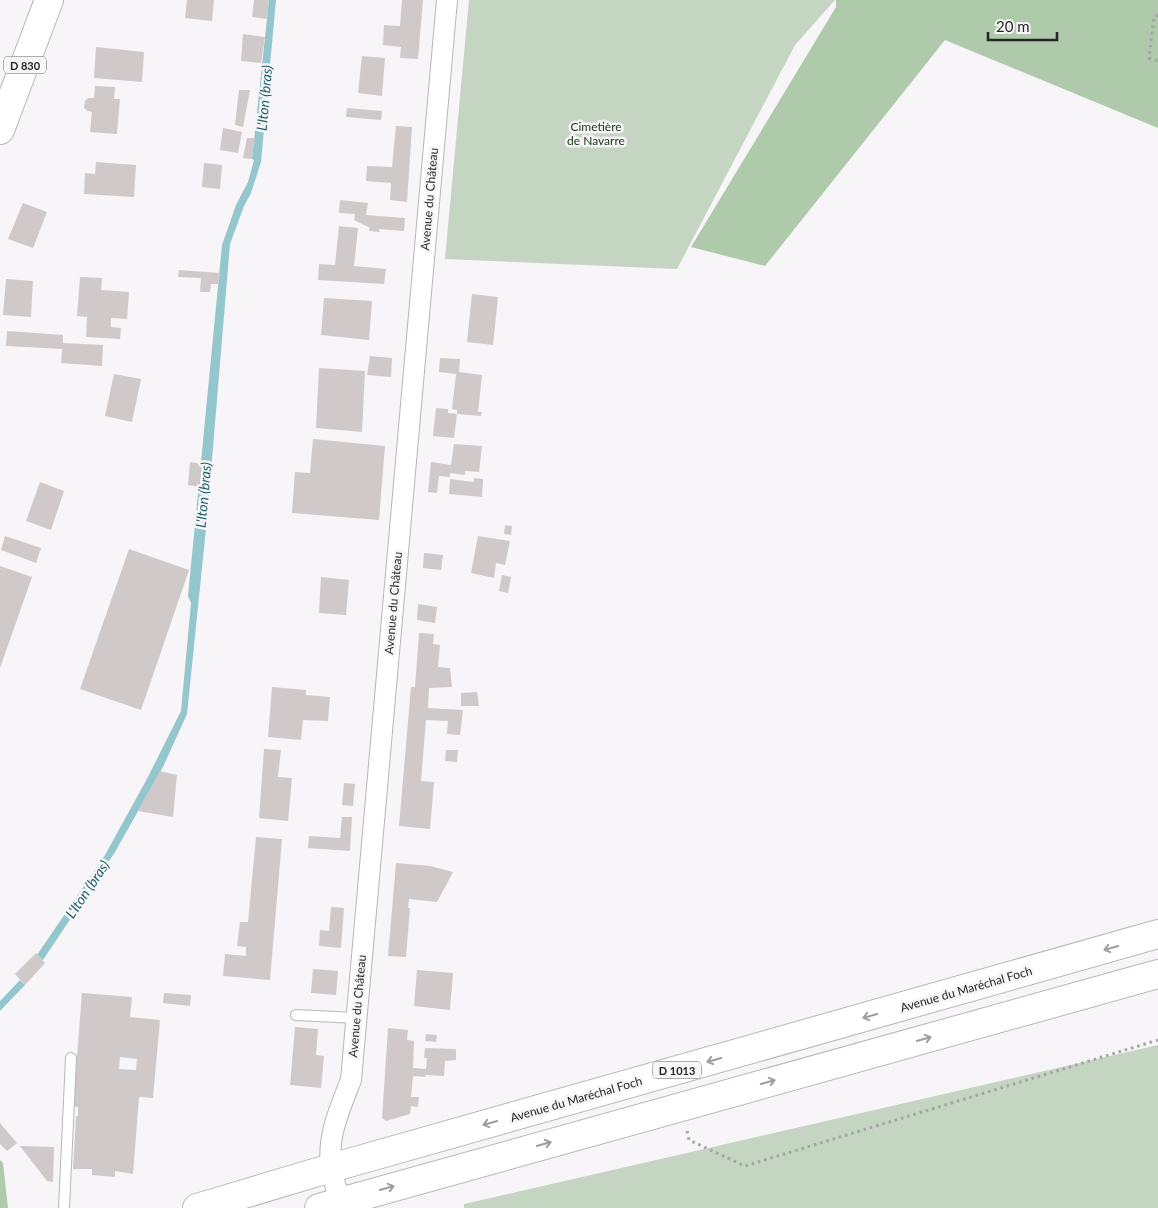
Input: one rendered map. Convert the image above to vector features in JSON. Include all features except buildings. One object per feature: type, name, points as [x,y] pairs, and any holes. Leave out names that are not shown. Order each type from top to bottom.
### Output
[{"type":"main road","name":"D 830","points":[[0,130],[49,0]]},
{"type":"main road","name":"Avenue du Maréchal Foch","points":[[197,1208],[331,1168],[1158,934]]},
{"type":"main road","points":[[330,1205],[1158,974]]},
{"type":"street","name":"Avenue du Château","points":[[330,1205],[330,1147],[334,1123],[350,1080],[447,0]]},
{"type":"lane","points":[[296,1015],[356,1018]]},
{"type":"lane","points":[[64,1208],[70,1058]]},
{"type":"path","points":[[1158,15],[1154,17],[1149,58],[1158,61]]},
{"type":"path","points":[[679,1107],[689,1140],[745,1166],[1158,1040]]},
{"type":"green space","name":"Cimetière de Navarre","points":[[469,0],[835,0],[795,45],[677,269],[445,259]]},
{"type":"green space","points":[[836,0],[1158,0],[1158,128],[945,40],[765,266],[691,247],[836,7]]},
{"type":"green space","points":[[1158,1045],[1158,1208],[464,1208],[464,1204]]},
{"type":"green space","points":[[0,1160],[3,1163],[8,1208],[0,1208]]},
{"type":"water","name":"L'Iton (bras)","points":[[269,0],[276,0],[261,162],[251,193],[244,206],[230,244],[207,519],[187,714],[163,767],[115,852],[43,960],[37,955],[105,855],[148,777],[181,711],[191,603],[188,596],[222,245],[236,205],[248,182],[254,160],[252,159]]},
{"type":"water","points":[[20,980],[25,985],[0,1011],[0,1001]]}]
